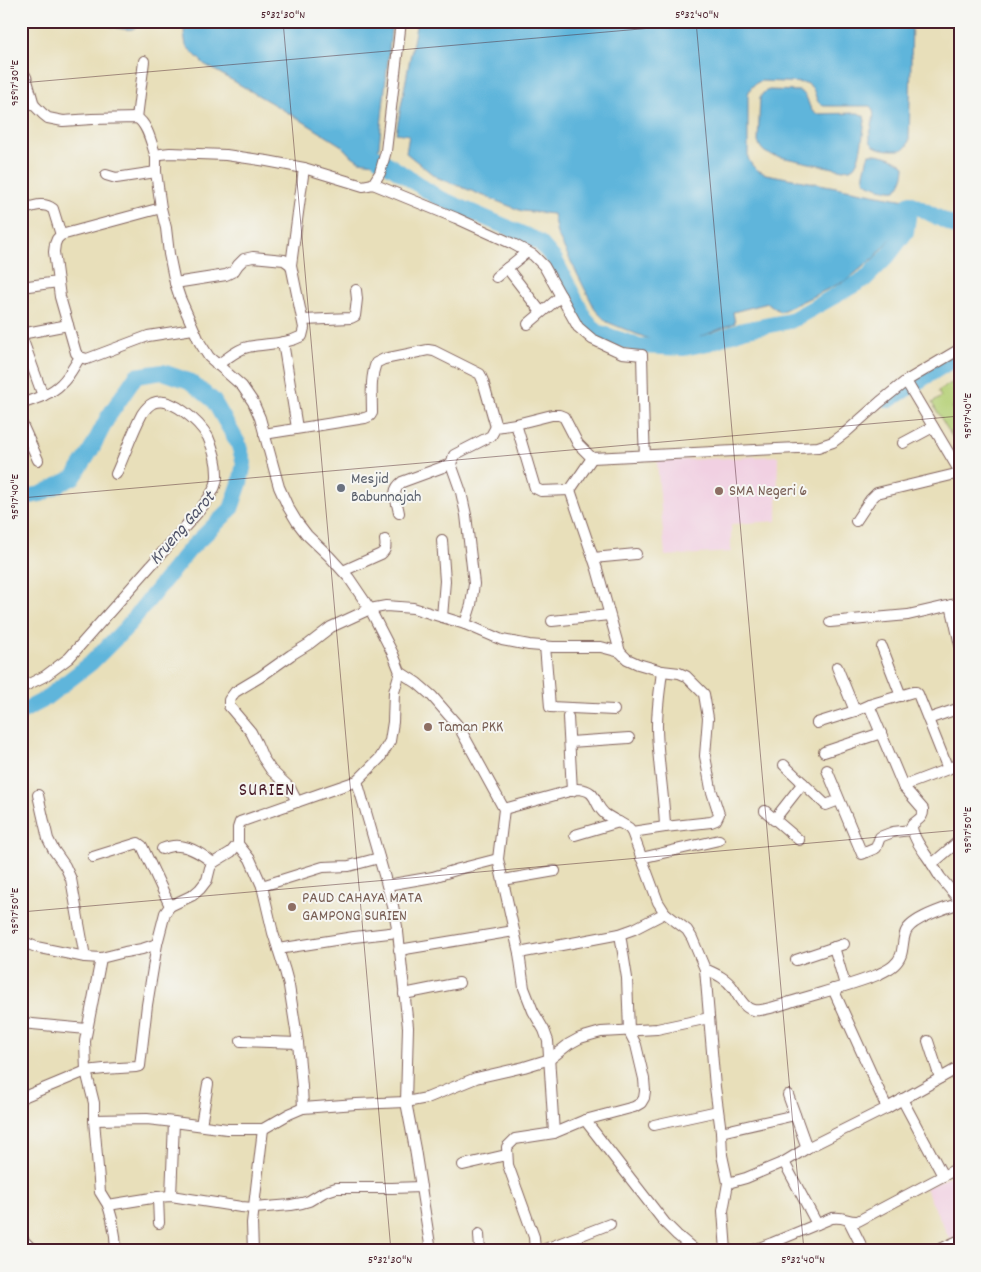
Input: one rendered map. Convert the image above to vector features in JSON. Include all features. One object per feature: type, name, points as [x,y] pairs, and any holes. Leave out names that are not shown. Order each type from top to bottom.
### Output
[{"type":"street","points":[[373,184],[380,174],[386,151],[401,21]]},
{"type":"street","points":[[137,118],[144,61]]},
{"type":"street","points":[[21,72],[23,72],[26,78],[34,105],[48,118],[63,121],[137,118],[145,126],[156,157],[161,208],[175,283],[200,343],[209,357],[242,386],[253,402],[260,418],[279,487],[296,522],[349,578],[370,609],[400,672],[432,696],[459,727],[504,809],[498,859],[519,953],[524,988],[548,1041],[554,1133]]},
{"type":"street","points":[[156,157],[161,154],[170,153],[226,155],[304,168],[363,186],[373,184],[456,218],[533,255],[544,266],[578,327],[592,339],[622,352],[642,355],[645,455]]},
{"type":"street","points":[[218,365],[247,347],[295,340],[302,336],[303,320],[291,265],[304,168]]},
{"type":"street","points":[[106,175],[116,178],[156,172]]},
{"type":"street","points":[[21,210],[40,204],[50,206],[53,208],[61,235]]},
{"type":"street","points":[[161,208],[61,235],[57,239],[54,252],[60,297],[76,353],[80,357],[88,359],[148,336],[193,329]]},
{"type":"street","points":[[496,277],[527,252]]},
{"type":"street","points":[[175,283],[226,275],[234,271],[244,259],[253,257],[284,260],[291,265]]},
{"type":"street","points":[[507,268],[541,312]]},
{"type":"street","points":[[21,287],[58,282]]},
{"type":"street","points":[[303,320],[351,318],[355,316],[356,290]]},
{"type":"street","points":[[528,324],[561,296]]},
{"type":"street","points":[[43,396],[21,334],[68,324]]},
{"type":"street","points":[[283,342],[297,428]]},
{"type":"street","points":[[496,427],[559,415],[564,417],[578,444],[592,458],[818,447],[833,442],[906,381],[960,349]]},
{"type":"street","points":[[264,434],[370,416],[372,413],[371,384],[373,373],[376,363],[384,359],[428,350],[434,351],[480,374],[496,427],[491,436],[454,455],[451,464],[461,492],[466,515],[474,584],[471,605],[465,624]]},
{"type":"street","points":[[21,404],[43,396],[60,385],[80,357]]},
{"type":"street","points":[[856,521],[870,500],[877,494],[960,472],[906,381]]},
{"type":"street","points":[[21,688],[46,676],[69,658],[199,511],[212,493],[218,475],[214,452],[207,435],[190,416],[178,407],[165,402],[153,403],[143,412],[116,474]]},
{"type":"street","points":[[21,422],[38,460]]},
{"type":"street","points":[[516,424],[535,488],[541,491],[570,490]]},
{"type":"street","points":[[903,443],[933,427]]},
{"type":"street","points":[[570,490],[592,458]]},
{"type":"street","points":[[399,512],[395,491],[397,486],[402,482],[451,464]]},
{"type":"street","points":[[570,490],[593,558],[620,652],[627,659],[638,664],[686,676],[704,694],[708,718],[705,756],[718,814],[716,820],[632,832]]},
{"type":"street","points":[[342,571],[385,552],[385,540]]},
{"type":"street","points":[[442,540],[445,581],[442,617]]},
{"type":"street","points":[[593,558],[636,554]]},
{"type":"street","points":[[830,622],[908,615],[955,604],[960,645]]},
{"type":"street","points":[[297,802],[290,788],[271,770],[263,758],[251,732],[229,706],[229,700],[235,692],[309,644],[331,627],[370,609],[399,606],[413,608],[465,624],[502,640],[528,645],[602,647],[620,652]]},
{"type":"street","points":[[552,621],[609,614]]},
{"type":"street","points":[[545,646],[550,707],[614,710]]},
{"type":"street","points":[[882,647],[901,696]]},
{"type":"street","points":[[838,667],[855,711]]},
{"type":"street","points":[[662,671],[657,725],[665,827]]},
{"type":"street","points":[[303,1108],[298,1043],[289,986],[272,933],[262,886],[250,859],[238,844],[238,828],[240,822],[357,781],[380,758],[390,741],[394,692],[400,672]]},
{"type":"street","points":[[817,723],[869,705],[916,692],[948,769]]},
{"type":"street","points":[[705,969],[726,980],[747,1008],[753,1010],[774,1007],[878,974],[893,966],[903,949],[905,932],[908,926],[960,902],[940,877],[914,837],[911,830],[912,825],[922,817],[923,809],[903,786],[869,705]]},
{"type":"street","points":[[928,719],[960,708]]},
{"type":"street","points":[[568,717],[572,791]]},
{"type":"street","points":[[824,752],[881,733]]},
{"type":"street","points":[[570,742],[629,738]]},
{"type":"street","points":[[903,786],[960,763]]},
{"type":"street","points":[[784,765],[826,805],[839,800]]},
{"type":"street","points":[[827,770],[862,854],[876,848],[880,837],[893,832],[911,830]]},
{"type":"street","points":[[357,781],[388,886],[398,932],[408,1027],[406,1102],[430,1251]]},
{"type":"street","points":[[774,820],[803,783]]},
{"type":"street","points":[[504,809],[578,789],[589,791],[604,813],[629,828],[632,832],[658,902],[665,913],[686,930],[692,938],[705,969],[722,1155],[728,1183],[723,1211],[726,1251]]},
{"type":"street","points":[[38,795],[48,839],[71,879],[85,957]]},
{"type":"street","points":[[765,811],[799,840]]},
{"type":"street","points":[[575,835],[619,822]]},
{"type":"street","points":[[641,858],[718,840]]},
{"type":"street","points":[[932,864],[960,840]]},
{"type":"street","points":[[94,857],[138,842],[142,846],[170,906]]},
{"type":"street","points":[[21,1098],[86,1071],[140,1066],[147,1005],[157,944],[165,913],[170,906],[193,895],[200,889],[207,880],[213,862],[231,852],[238,844]]},
{"type":"street","points":[[162,849],[180,846],[202,853],[213,862]]},
{"type":"street","points":[[262,886],[323,867],[349,866],[379,858]]},
{"type":"street","points":[[388,886],[433,877],[498,859]]},
{"type":"street","points":[[503,880],[555,871]]},
{"type":"street","points":[[519,953],[620,934],[665,913]]},
{"type":"street","points":[[399,950],[514,931]]},
{"type":"street","points":[[278,950],[354,937],[398,932]]},
{"type":"street","points":[[535,1251],[534,1237],[508,1165],[507,1147],[515,1139],[554,1133],[585,1120],[634,1107],[642,1101],[645,1091],[636,1045],[629,1031],[627,978],[620,934]]},
{"type":"street","points":[[21,941],[36,947],[85,957],[101,958],[157,944]]},
{"type":"street","points":[[796,960],[839,946],[845,985]]},
{"type":"street","points":[[101,958],[84,1051],[86,1071],[94,1103],[100,1192],[108,1204],[112,1218],[116,1251]]},
{"type":"street","points":[[404,994],[459,983]]},
{"type":"street","points":[[833,989],[887,1108]]},
{"type":"street","points":[[94,1120],[147,1120],[227,1129],[262,1129],[303,1108],[406,1102],[427,1098],[476,1078],[550,1059],[580,1038],[601,1032],[657,1029],[709,1018]]},
{"type":"street","points":[[21,1023],[88,1029]]},
{"type":"street","points":[[241,1041],[298,1043]]},
{"type":"street","points":[[928,1041],[940,1078]]},
{"type":"street","points":[[728,1183],[770,1169],[784,1162],[960,1067]]},
{"type":"street","points":[[201,1126],[208,1084]]},
{"type":"street","points":[[788,1095],[807,1148]]},
{"type":"street","points":[[902,1099],[943,1176]]},
{"type":"street","points":[[654,1125],[718,1111]]},
{"type":"street","points":[[721,1132],[795,1115]]},
{"type":"street","points":[[585,1120],[659,1217],[696,1251]]},
{"type":"street","points":[[171,1196],[174,1122]]},
{"type":"street","points":[[253,1251],[252,1223],[262,1129]]},
{"type":"street","points":[[463,1165],[506,1155]]},
{"type":"street","points":[[784,1162],[817,1224]]},
{"type":"street","points":[[751,1251],[832,1218],[839,1217],[849,1221],[862,1220],[960,1167]]},
{"type":"street","points":[[108,1204],[171,1196],[254,1208],[302,1203],[336,1188],[420,1187]]},
{"type":"street","points":[[158,1197],[159,1223]]},
{"type":"street","points":[[849,1221],[864,1251]]},
{"type":"street","points":[[540,1251],[610,1224]]},
{"type":"street","points":[[479,1234],[480,1251]]},
{"type":"street","points":[[936,1251],[960,1240]]},
{"type":"street","points":[[21,1241],[31,1251]]},
{"type":"shaded area","name":"SMA Negeri 6","points":[[778,456],[777,521],[731,524],[731,552],[665,556],[657,461]]},
{"type":"shaded area","points":[[960,1172],[960,1235],[950,1240],[925,1188]]},
{"type":"green space","points":[[960,378],[960,402],[952,407],[960,420],[960,450],[932,403],[941,397],[938,391]]},
{"type":"water","points":[[95,21],[142,21],[135,28],[123,29]]},
{"type":"water","points":[[185,21],[392,21],[379,146],[374,163],[359,161],[342,146],[299,119],[204,64],[186,46]]},
{"type":"water","points":[[417,21],[912,21],[909,141],[904,149],[882,149],[874,146],[870,140],[873,112],[870,106],[824,106],[818,102],[813,89],[806,83],[761,81],[750,89],[748,94],[748,158],[755,168],[766,174],[905,200],[905,224],[874,258],[847,280],[780,312],[768,303],[733,312],[735,323],[681,345],[661,344],[607,322],[596,311],[557,234],[553,214],[522,211],[436,177],[406,153],[409,135],[396,133]]},
{"type":"water","points":[[769,90],[799,91],[803,93],[811,109],[816,114],[858,113],[864,116],[861,147],[855,165],[851,169],[843,170],[771,155],[764,151],[758,142],[760,97]]},
{"type":"water","points":[[870,154],[889,157],[905,166],[903,179],[896,190],[880,188],[870,185],[865,181],[864,175],[867,159]]},
{"type":"waterway","points":[[377,157],[437,197],[532,238],[541,244],[555,260],[584,317],[597,332],[640,346],[684,348],[708,343],[743,330],[790,321],[865,279],[888,256],[906,232],[910,203],[960,229]]},
{"type":"waterway","points":[[889,400],[960,355]]},
{"type":"waterway","name":"Krueng Garot","points":[[21,498],[41,494],[74,477],[90,452],[108,417],[136,376],[163,372],[189,381],[213,400],[238,443],[244,463],[240,483],[231,509],[190,549],[125,629],[90,664],[42,701],[21,712]]},
{"type":"place","name":"Mesjid Babunnajah","points":[[341,488]]},
{"type":"place","name":"SMA Negeri 6","points":[[719,491]]},
{"type":"place","name":"Taman PKK","points":[[428,727]]},
{"type":"place","name":"PAUD CAHAYA MATA GAMPONG SURIEN","points":[[292,907]]},
{"type":"district","name":"SURIEN","points":[[267,791]]}]
